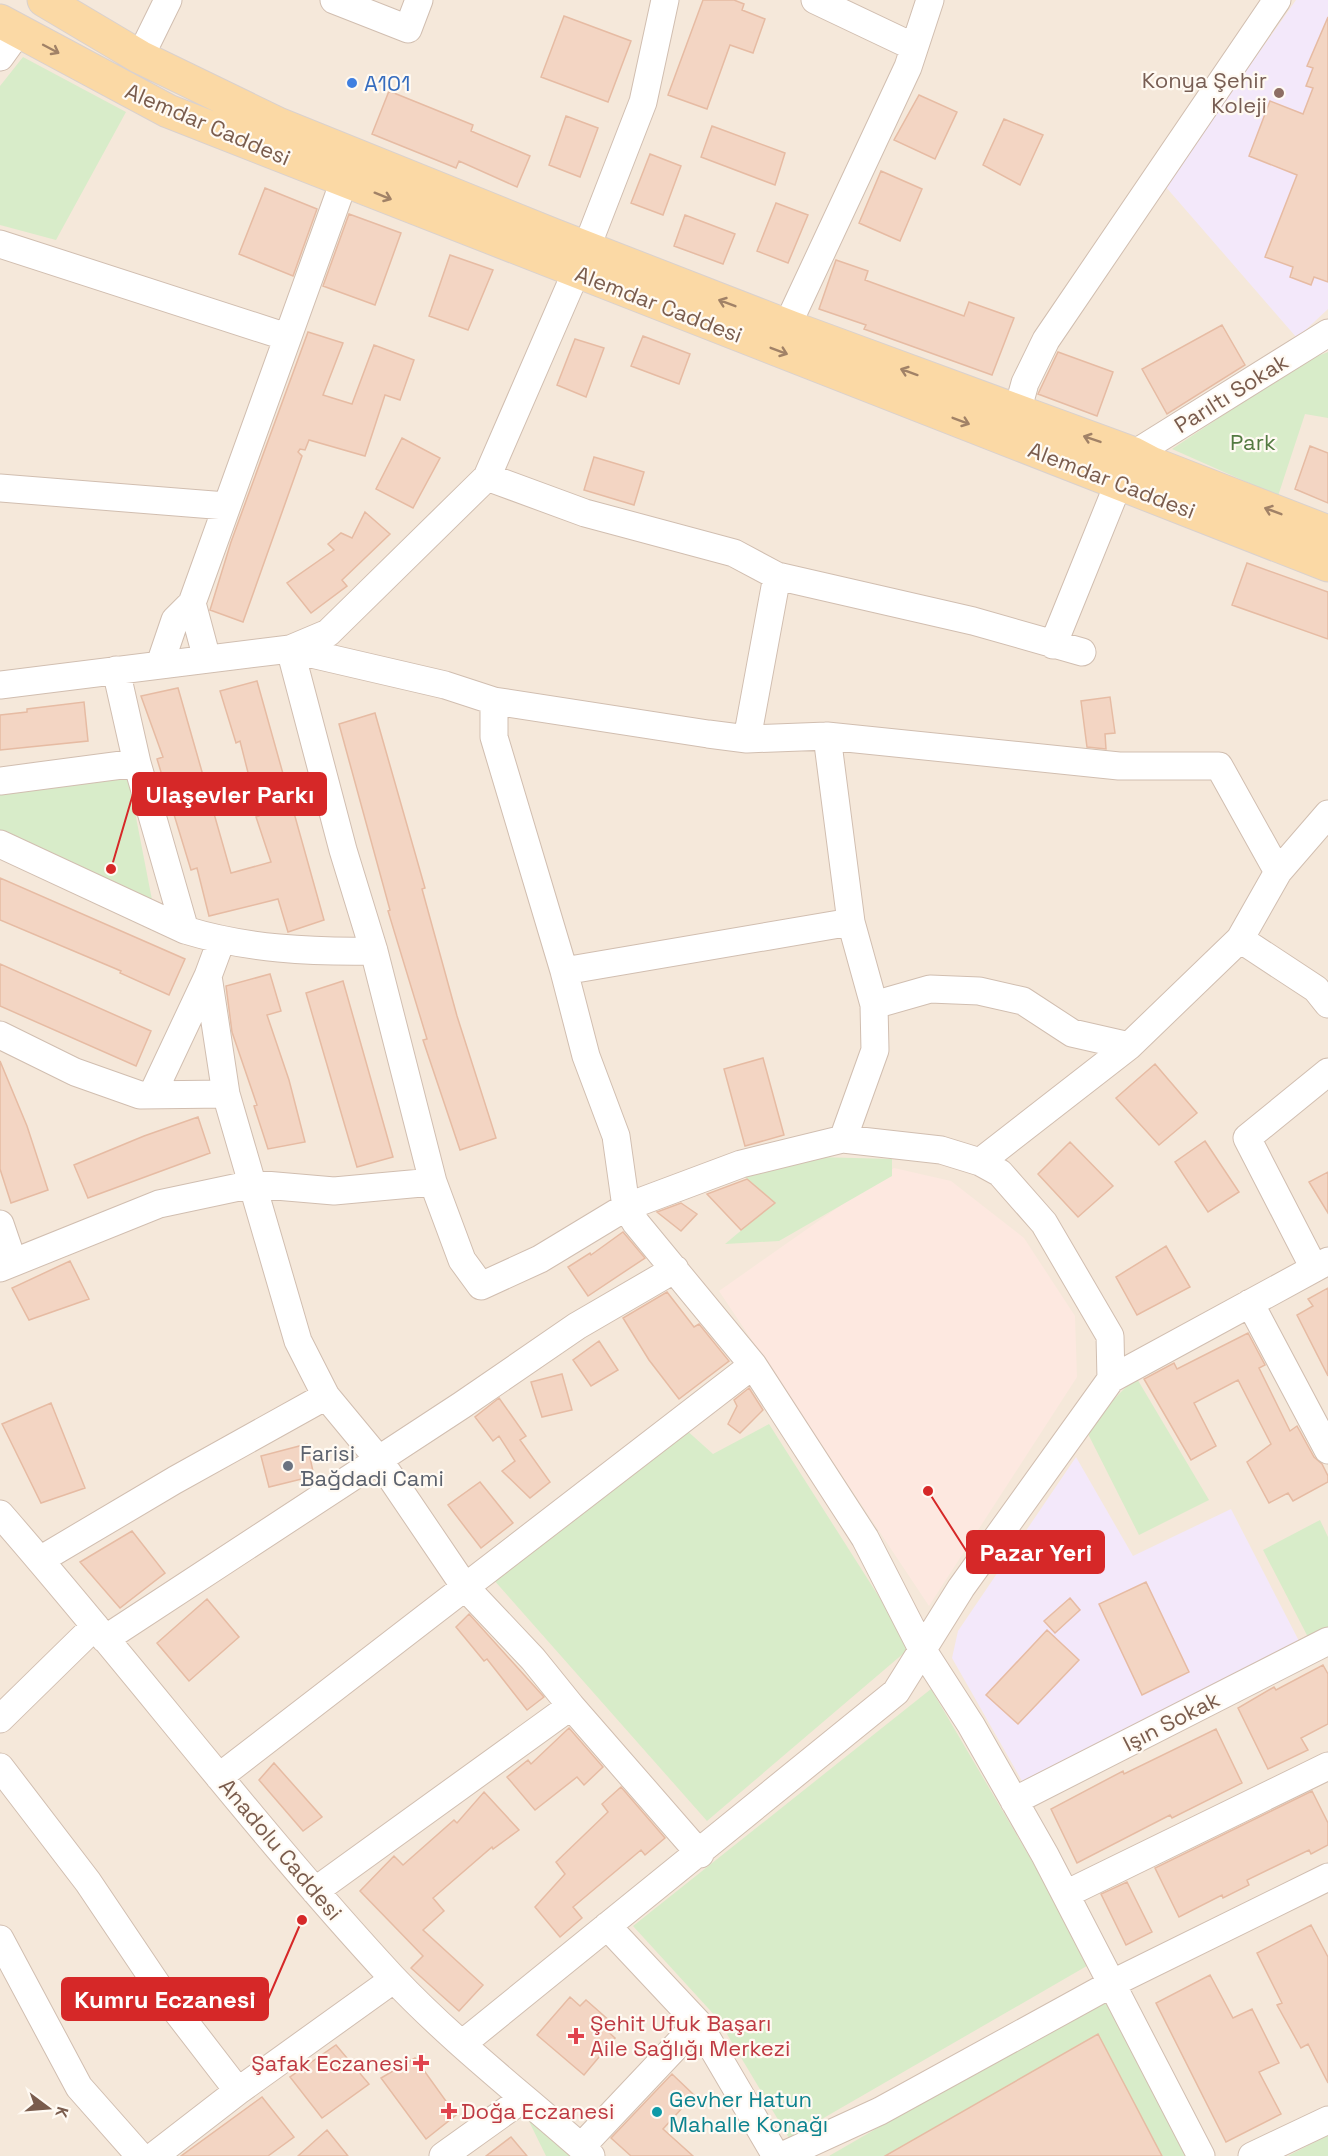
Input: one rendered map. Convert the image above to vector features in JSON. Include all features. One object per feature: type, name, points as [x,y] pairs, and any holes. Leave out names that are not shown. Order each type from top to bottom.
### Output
[{"type":"main road","name":"Alemdar Caddesi","points":[[44,0],[140,57],[278,124],[581,260],[1119,482],[1328,565]]},
{"type":"main road","name":"Alemdar Caddesi","points":[[6,37],[168,111],[344,181],[787,326],[1134,454],[1153,464],[1328,532]]},
{"type":"street","points":[[140,57],[168,0]]},
{"type":"street","points":[[334,0],[408,29],[419,0]]},
{"type":"street","points":[[0,686],[290,649],[328,633],[487,477],[581,260],[643,102],[665,0]]},
{"type":"street","points":[[815,0],[914,47]]},
{"type":"street","points":[[787,326],[908,67],[930,0]]},
{"type":"street","points":[[1017,412],[1025,383],[1046,340],[1277,0]]},
{"type":"street","points":[[160,664],[175,620],[192,603],[344,181]]},
{"type":"street","points":[[0,243],[287,338]]},
{"type":"street","name":"Parıltı Sokak","points":[[1134,454],[1328,333]]},
{"type":"street","points":[[487,477],[585,513],[734,554],[777,576],[973,621],[1083,652]]},
{"type":"street","points":[[1053,645],[1119,482]]},
{"type":"street","points":[[0,488],[226,506]]},
{"type":"street","points":[[747,739],[777,576]]},
{"type":"street","points":[[192,603],[207,659]]},
{"type":"street","points":[[290,649],[445,685],[494,701],[747,739],[827,736],[1119,766],[1219,766],[1278,872]]},
{"type":"street","points":[[290,649],[343,850],[374,951],[433,1182],[462,1260],[481,1286],[540,1259],[626,1207],[741,1164],[843,1139],[941,1150],[980,1162],[1000,1173],[1044,1222],[1110,1336],[1110,1380]]},
{"type":"street","points":[[116,670],[137,763],[185,930]]},
{"type":"street","points":[[494,701],[494,737],[564,971],[586,1056],[616,1136],[626,1207],[636,1223],[753,1365],[865,1538],[922,1649],[1014,1801],[1066,1894],[1201,2156]]},
{"type":"street","points":[[827,736],[851,922],[874,1005],[875,1050],[843,1139]]},
{"type":"street","points":[[0,782],[137,763]]},
{"type":"street","points":[[980,1162],[1129,1046],[1240,939],[1278,872],[1328,814]]},
{"type":"street","points":[[0,844],[185,930],[220,941],[314,952],[374,951]]},
{"type":"street","points":[[564,971],[851,922]]},
{"type":"street","points":[[1240,939],[1316,989],[1328,1004]]},
{"type":"street","points":[[153,1095],[208,976],[220,941]]},
{"type":"street","points":[[208,976],[226,1094],[298,1341],[326,1396],[379,1460],[465,1587],[533,1659],[570,1706],[700,1854]]},
{"type":"street","points":[[874,1005],[930,989],[979,991],[1023,1001],[1071,1034],[1129,1046]]},
{"type":"street","points":[[0,1035],[75,1072],[140,1095],[226,1094]]},
{"type":"street","points":[[462,2044],[700,1854],[896,1692],[961,1588],[1110,1380],[1321,1264],[1247,1138],[1328,1072]]},
{"type":"street","points":[[0,1224],[6,1265],[159,1204],[253,1184],[334,1191],[433,1182]]},
{"type":"street","points":[[0,1719],[100,1633],[379,1460],[577,1326],[675,1269]]},
{"type":"street","points":[[1250,1303],[1328,1450]]},
{"type":"street","points":[[219,1777],[753,1365]]},
{"type":"street","points":[[40,1560],[175,1480],[326,1396]]},
{"type":"street","name":"Anadolu Caddesi","points":[[0,1514],[315,1891],[394,1979],[462,2044],[586,2152]]},
{"type":"street","name":"Işın Sokak","points":[[1014,1801],[1327,1644]]},
{"type":"street","points":[[315,1891],[570,1706]]},
{"type":"street","points":[[1066,1894],[1328,1766]]},
{"type":"street","points":[[0,1767],[88,1882],[164,1995],[238,2091]]},
{"type":"street","points":[[782,2156],[880,2111],[1113,1983],[1328,1877]]},
{"type":"street","points":[[607,1926],[698,2023],[776,2156]]},
{"type":"street","points":[[0,1939],[79,2087],[140,2156]]},
{"type":"street","points":[[154,2156],[238,2091],[394,1979]]},
{"type":"street","points":[[586,2152],[698,2023]]},
{"type":"street","points":[[443,2156],[524,2098]]},
{"type":"street","points":[[1252,2156],[1328,2120]]},
{"type":"shaded area","points":[[0,0],[1328,0],[1328,2156],[0,2156]]},
{"type":"shaded area","name":"Konya Şehir Koleji","points":[[1296,0],[1328,0],[1328,309],[1297,338],[1165,186]]},
{"type":"shaded area","points":[[894,1168],[951,1181],[1024,1238],[1075,1316],[1077,1377],[929,1606],[719,1291]]},
{"type":"shaded area","points":[[1076,1457],[1133,1556],[1231,1509],[1299,1641],[1022,1781],[952,1658],[958,1631]]},
{"type":"green space","points":[[23,57],[126,112],[56,240],[0,225],[0,86]]},
{"type":"green space","name":"Park","points":[[1328,352],[1328,418],[1305,414],[1278,496],[1172,449],[1305,361]]},
{"type":"green space","points":[[128,776],[153,905],[0,832],[0,790]]},
{"type":"green space","points":[[816,1157],[892,1159],[892,1176],[779,1241],[725,1244],[774,1203],[743,1175]]},
{"type":"green space","points":[[1136,1377],[1209,1500],[1139,1535],[1085,1428]]},
{"type":"green space","points":[[769,1424],[911,1647],[707,1821],[493,1579],[684,1428],[713,1454]]},
{"type":"green space","points":[[1320,1520],[1328,1537],[1328,1634],[1311,1643],[1263,1550]]},
{"type":"green space","points":[[931,1689],[1092,1963],[789,2138],[718,2019],[633,1926]]},
{"type":"green space","points":[[1109,1994],[1192,2156],[829,2156]]},
{"type":"green space","points":[[524,2111],[571,2156],[546,2156]]},
{"type":"green space","points":[[1328,2135],[1328,2156],[1288,2156]]},
{"type":"building","points":[[703,0],[734,0],[744,4],[742,10],[765,19],[753,53],[730,45],[707,109],[668,95]]},
{"type":"building","points":[[564,16],[631,41],[608,102],[541,77]]},
{"type":"building","points":[[1328,17],[1328,282],[1314,277],[1311,285],[1290,277],[1293,267],[1265,257],[1297,175],[1249,156],[1270,101],[1303,114],[1313,88],[1306,86],[1313,68],[1307,66]]},
{"type":"building","points":[[389,91],[473,125],[471,131],[530,156],[517,187],[459,161],[456,168],[372,134]]},
{"type":"building","points":[[919,95],[957,112],[935,159],[894,140]]},
{"type":"building","points":[[566,116],[598,128],[580,177],[549,165]]},
{"type":"building","points":[[1004,119],[1043,135],[1020,185],[983,165]]},
{"type":"building","points":[[712,126],[785,153],[775,185],[701,157]]},
{"type":"building","points":[[650,154],[681,166],[663,215],[631,203]]},
{"type":"building","points":[[881,171],[922,189],[900,241],[859,223]]},
{"type":"building","points":[[265,188],[317,209],[293,276],[239,254]]},
{"type":"building","points":[[776,203],[808,215],[788,263],[757,251]]},
{"type":"building","points":[[349,214],[401,233],[375,305],[323,286]]},
{"type":"building","points":[[685,215],[735,234],[723,264],[674,246]]},
{"type":"building","points":[[450,255],[493,270],[468,330],[429,316]]},
{"type":"building","points":[[836,260],[868,271],[865,280],[964,316],[969,302],[1014,318],[992,375],[864,329],[866,325],[819,309]]},
{"type":"building","points":[[1222,325],[1245,365],[1167,414],[1142,369]]},
{"type":"building","points":[[308,332],[343,343],[323,395],[352,404],[374,345],[414,360],[400,400],[385,395],[365,456],[309,440],[305,450],[300,449],[298,452],[302,456],[243,622],[210,610],[231,542]]},
{"type":"building","points":[[643,336],[690,354],[679,384],[631,366]]},
{"type":"building","points":[[575,339],[604,348],[586,397],[557,385]]},
{"type":"building","points":[[1058,352],[1113,372],[1097,416],[1038,394]]},
{"type":"building","points":[[402,438],[440,458],[413,508],[376,489]]},
{"type":"building","points":[[1310,446],[1328,453],[1328,503],[1295,489]]},
{"type":"building","points":[[594,457],[644,472],[634,505],[584,490]]},
{"type":"building","points":[[365,512],[390,534],[342,580],[347,586],[311,613],[287,583],[334,550],[328,544],[341,533],[352,538]]},
{"type":"building","points":[[1247,563],[1328,592],[1328,639],[1232,605]]},
{"type":"building","points":[[257,681],[324,920],[288,932],[278,899],[209,916],[197,868],[191,870],[157,759],[163,757],[141,696],[178,688],[231,873],[271,862],[256,817],[259,816],[240,741],[236,743],[220,691]]},
{"type":"building","points":[[1110,697],[1115,733],[1105,734],[1106,749],[1087,747],[1081,701]]},
{"type":"building","points":[[84,702],[88,741],[0,750],[0,715]]},
{"type":"building","points":[[375,713],[425,888],[422,889],[457,1016],[496,1138],[460,1150],[423,1040],[427,1039],[388,911],[390,910],[339,724]]},
{"type":"building","points":[[0,878],[185,959],[169,995],[120,973],[121,971],[0,920]]},
{"type":"building","points":[[0,964],[151,1031],[136,1066],[0,1006]]},
{"type":"building","points":[[270,974],[281,1011],[267,1015],[289,1080],[305,1142],[268,1149],[254,1106],[257,1105],[232,1032],[226,986]]},
{"type":"building","points":[[343,981],[393,1157],[357,1167],[306,993]]},
{"type":"building","points":[[763,1058],[784,1135],[745,1146],[724,1069]]},
{"type":"building","points":[[0,1061],[27,1126],[48,1190],[11,1203],[0,1169]]},
{"type":"building","points":[[1155,1064],[1197,1113],[1159,1145],[1116,1098]]},
{"type":"building","points":[[198,1117],[210,1153],[88,1198],[74,1165]]},
{"type":"building","points":[[1205,1141],[1239,1192],[1208,1212],[1175,1162]]},
{"type":"building","points":[[1070,1142],[1113,1186],[1078,1217],[1038,1174]]},
{"type":"building","points":[[1328,1172],[1328,1213],[1309,1182]]},
{"type":"building","points":[[747,1179],[775,1203],[741,1230],[707,1194]]},
{"type":"building","points":[[681,1203],[697,1214],[681,1231],[657,1212]]},
{"type":"building","points":[[623,1232],[645,1258],[588,1296],[568,1267],[590,1253],[591,1255]]},
{"type":"building","points":[[1166,1246],[1190,1287],[1137,1315],[1116,1277]]},
{"type":"building","points":[[70,1261],[89,1299],[29,1320],[12,1288]]},
{"type":"building","points":[[1328,1288],[1328,1376],[1297,1315],[1313,1306],[1308,1299]]},
{"type":"building","points":[[667,1292],[694,1327],[699,1324],[729,1361],[679,1399],[649,1360],[623,1318]]},
{"type":"building","points":[[1248,1333],[1265,1365],[1259,1368],[1290,1431],[1297,1426],[1314,1457],[1322,1464],[1328,1476],[1328,1482],[1293,1501],[1288,1493],[1269,1503],[1247,1462],[1271,1444],[1238,1380],[1194,1403],[1216,1446],[1191,1460],[1144,1379],[1174,1363],[1177,1369]]},
{"type":"building","points":[[599,1341],[618,1370],[591,1386],[573,1360]]},
{"type":"building","points":[[562,1374],[572,1410],[542,1417],[531,1382]]},
{"type":"building","points":[[749,1388],[763,1410],[740,1433],[728,1424],[737,1406],[734,1400]]},
{"type":"building","points":[[499,1398],[526,1436],[520,1440],[550,1482],[530,1498],[502,1471],[515,1461],[499,1436],[493,1441],[475,1417]]},
{"type":"building","points":[[51,1403],[85,1488],[41,1503],[2,1424]]},
{"type":"building","name":"Farisi Bağdadi Cami","points":[[307,1444],[314,1476],[269,1487],[261,1456]]},
{"type":"building","points":[[480,1482],[513,1523],[481,1548],[448,1505]]},
{"type":"building","points":[[132,1531],[165,1573],[120,1608],[80,1562]]},
{"type":"building","points":[[1146,1582],[1189,1672],[1142,1695],[1099,1604]]},
{"type":"building","points":[[1070,1598],[1080,1610],[1055,1633],[1044,1621]]},
{"type":"building","points":[[207,1599],[239,1637],[189,1681],[157,1643]]},
{"type":"building","points":[[469,1614],[544,1697],[527,1710],[487,1659],[484,1661],[456,1627]]},
{"type":"building","points":[[1047,1630],[1079,1660],[1018,1724],[986,1695]]},
{"type":"building","points":[[1323,1665],[1328,1674],[1328,1724],[1301,1738],[1308,1750],[1268,1769],[1238,1708],[1274,1687],[1276,1690]]},
{"type":"building","points":[[569,1728],[603,1767],[584,1785],[577,1777],[535,1810],[507,1777],[528,1760],[531,1764]]},
{"type":"building","points":[[1216,1729],[1242,1783],[1172,1818],[1170,1815],[1077,1863],[1051,1809],[1123,1771],[1124,1774]]},
{"type":"building","points":[[274,1763],[322,1817],[303,1831],[259,1780]]},
{"type":"building","points":[[621,1787],[665,1838],[645,1855],[641,1850],[573,1907],[582,1918],[560,1937],[535,1907],[565,1874],[556,1862],[608,1812],[602,1804]]},
{"type":"building","points":[[1312,1791],[1328,1823],[1328,1845],[1311,1854],[1309,1850],[1247,1880],[1249,1885],[1223,1898],[1222,1895],[1179,1917],[1155,1868]]},
{"type":"building","points":[[484,1792],[519,1830],[493,1849],[492,1847],[433,1898],[444,1911],[423,1930],[483,1985],[459,2011],[411,1968],[423,1956],[360,1891],[394,1856],[403,1865],[454,1820],[457,1823]]},
{"type":"building","points":[[1127,1882],[1152,1932],[1126,1945],[1101,1894]]},
{"type":"building","points":[[1311,1925],[1328,1957],[1328,2083],[1308,2044],[1301,2048],[1277,2005],[1282,2003],[1257,1953]]},
{"type":"building","points":[[1210,1975],[1233,2018],[1252,2009],[1279,2063],[1259,2072],[1281,2114],[1226,2142],[1156,2003]]},
{"type":"building","name":"Şehit Ufuk Başarı Aile Sağlığı Merkezi","points":[[570,1997],[580,2006],[586,2000],[611,2022],[605,2029],[615,2038],[584,2075],[537,2035]]},
{"type":"building","points":[[1098,2034],[1162,2156],[885,2156]]},
{"type":"building","points":[[336,2045],[369,2084],[322,2118],[290,2077]]},
{"type":"building","points":[[415,2058],[456,2115],[426,2139],[381,2078]]},
{"type":"building","name":"Gevher Hatun Mahalle Konağı","points":[[672,2074],[694,2095],[663,2129],[693,2156],[631,2156],[611,2138]]},
{"type":"building","points":[[262,2097],[294,2137],[268,2156],[181,2156]]},
{"type":"building","points":[[327,2130],[348,2156],[298,2156]]},
{"type":"building","points":[[511,2137],[527,2156],[486,2156]]},
{"type":"place","name":"A101","points":[[352,83]]},
{"type":"place","name":"Konya Şehir Koleji","points":[[1279,93]]},
{"type":"place","name":"Ulaşevler Parkı","points":[[111,869]]},
{"type":"place","name":"Farisi Bağdadi Cami","points":[[288,1466]]},
{"type":"place","name":"Pazar Yeri","points":[[928,1491]]},
{"type":"place","name":"Kumru Eczanesi","points":[[302,1920]]},
{"type":"place","name":"Şehit Ufuk Başarı Aile Sağlığı Merkezi","points":[[576,2036]]},
{"type":"place","name":"Şafak Eczanesi","points":[[421,2063]]},
{"type":"place","name":"Doğa Eczanesi","points":[[449,2111]]},
{"type":"place","name":"Gevher Hatun Mahalle Konağı","points":[[657,2112]]}]
